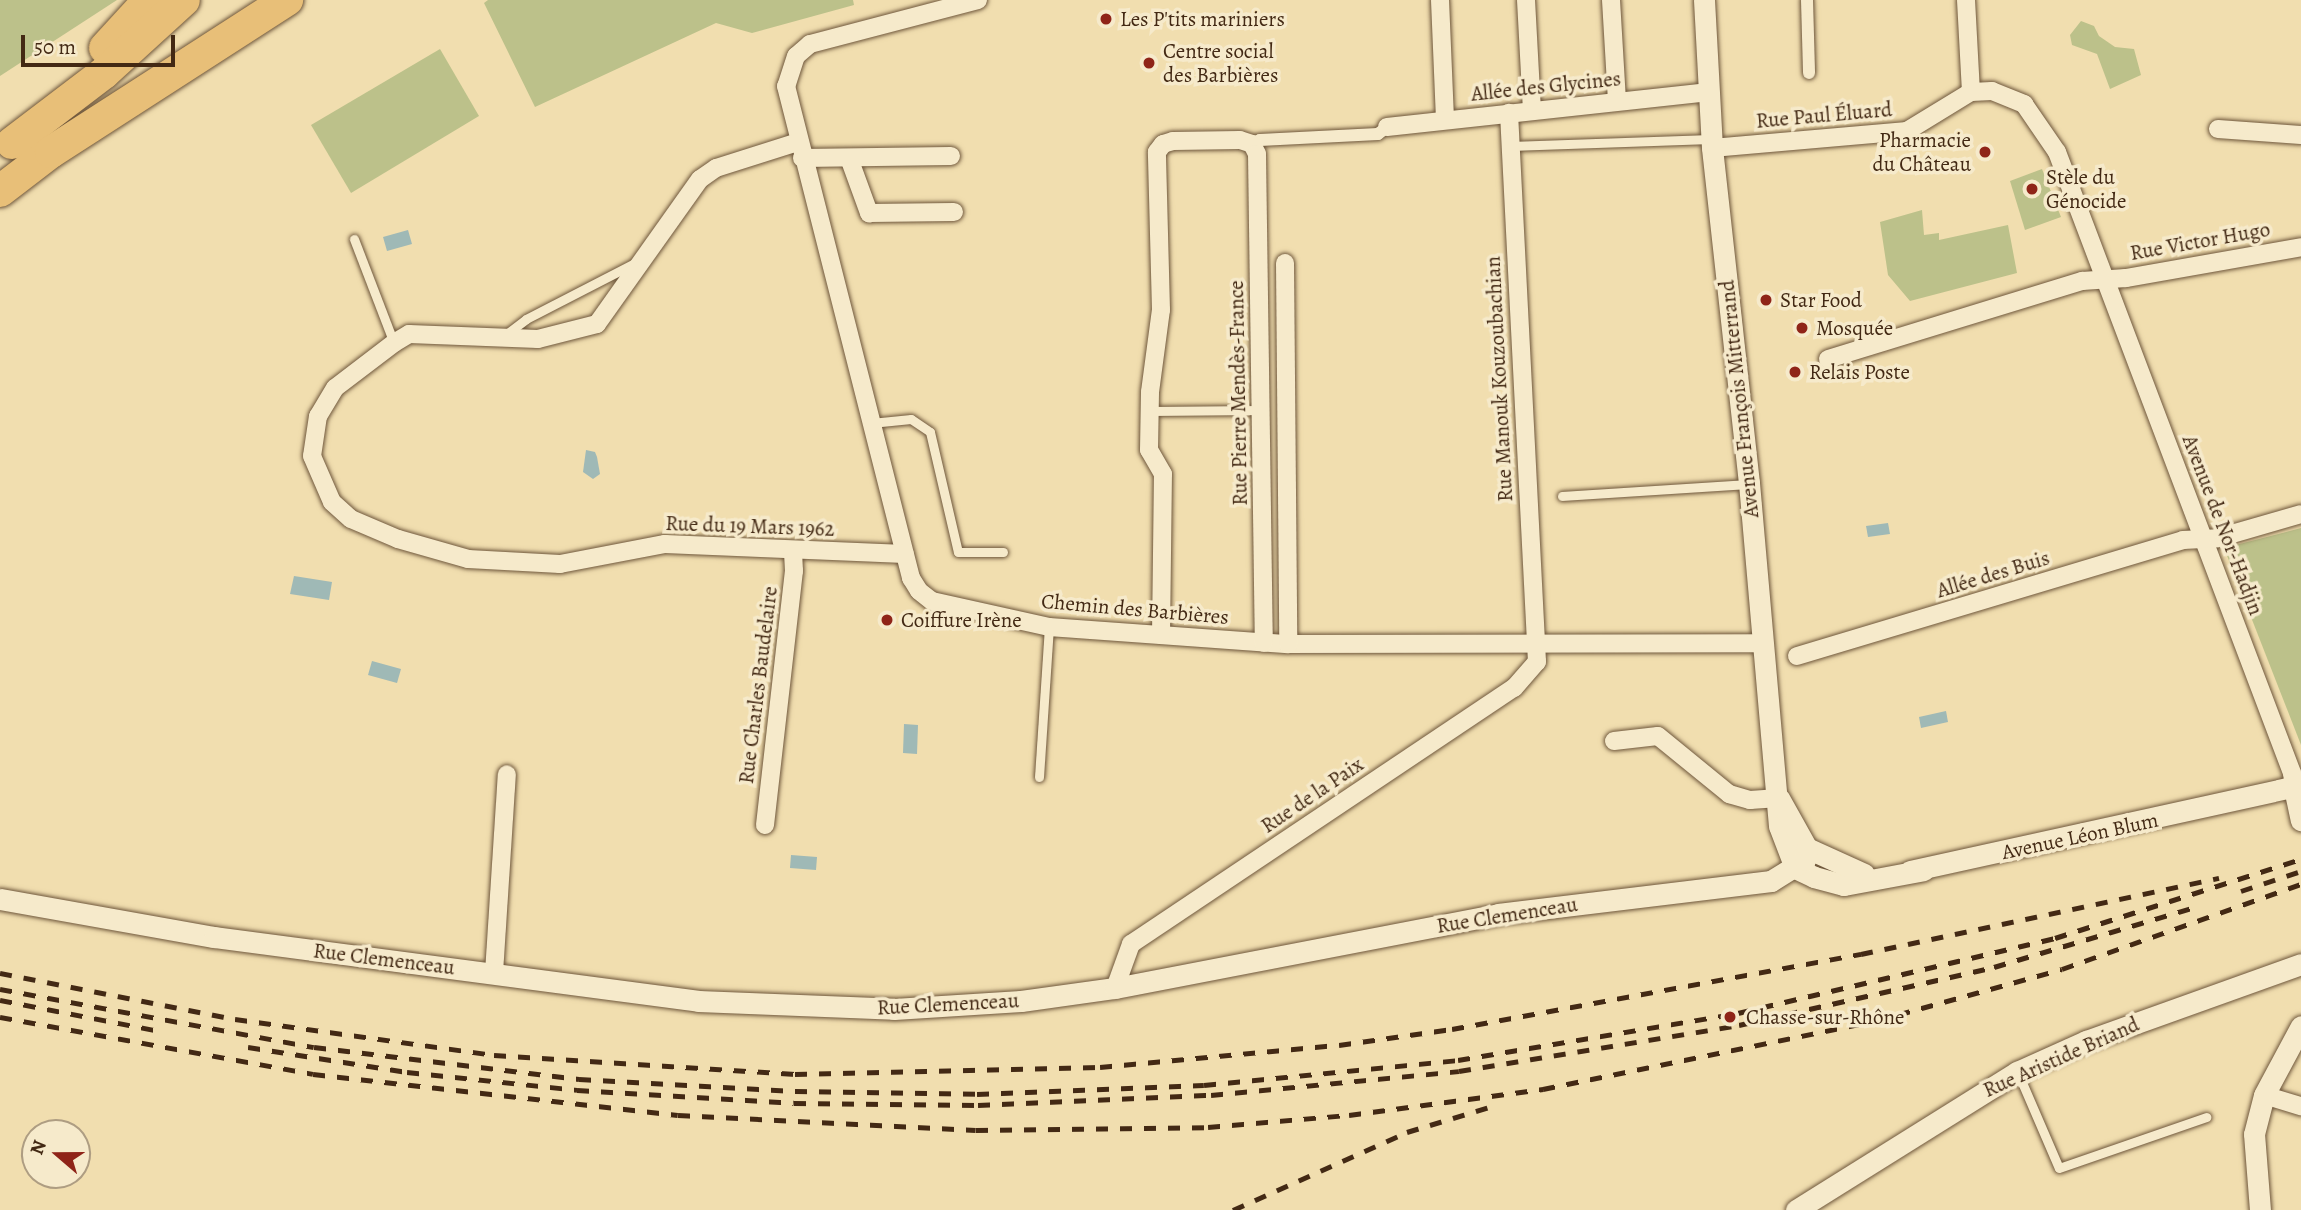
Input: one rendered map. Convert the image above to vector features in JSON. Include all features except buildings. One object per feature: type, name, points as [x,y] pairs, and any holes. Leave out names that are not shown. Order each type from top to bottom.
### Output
[{"type":"highway","points":[[6,148],[149,0]]},
{"type":"highway","points":[[6,148],[104,73],[184,0]]},
{"type":"highway","points":[[0,191],[51,152],[287,0]]},
{"type":"street","name":"Chemin des Barbières","points":[[978,0],[810,44],[796,56],[786,86],[800,150],[911,578],[932,601],[1049,627],[1264,643],[1764,643]]},
{"type":"street","points":[[1440,0],[1445,119]]},
{"type":"street","points":[[1526,0],[1532,110]]},
{"type":"street","points":[[1611,0],[1617,101]]},
{"type":"street","name":"Avenue François Mitterrand","points":[[1704,0],[1712,143],[1749,483],[1779,798],[1802,858]]},
{"type":"street","points":[[1807,0],[1809,73]]},
{"type":"street","points":[[1966,0],[1971,92]]},
{"type":"street","name":"Avenue de Nor-Hadjin","points":[[1971,92],[1992,91],[2010,97],[2037,117],[2057,152],[2297,787]]},
{"type":"street","name":"Allée des Glycines","points":[[1387,127],[1709,92]]},
{"type":"street","name":"Rue Paul Éluard","points":[[1712,143],[1907,131],[1971,92]]},
{"type":"street","name":"Rue Manouk Kouzoubachian","points":[[1509,113],[1536,643]]},
{"type":"street","points":[[1161,635],[1163,474],[1149,450],[1150,411],[1161,310],[1157,152],[1163,144],[1173,141],[1240,140],[1252,145],[1259,140],[1378,134],[1387,127]]},
{"type":"street","points":[[2218,129],[2301,135]]},
{"type":"street","name":"Rue Pierre Mendès-France","points":[[1252,145],[1256,154],[1264,643]]},
{"type":"street","name":"Rue du 19 Mars 1962","points":[[905,554],[665,544],[560,564],[468,559],[409,542],[351,519],[332,502],[321,484],[312,456],[312,437],[335,388],[394,342],[409,334],[505,335],[538,339],[597,324],[700,179],[716,168],[800,150],[849,158],[951,156]]},
{"type":"street","points":[[849,158],[869,213],[954,212]]},
{"type":"street","name":"Rue Victor Hugo","points":[[1828,359],[2082,281],[2301,247]]},
{"type":"street","points":[[1285,263],[1289,644]]},
{"type":"street","name":"Allée des Buis","points":[[1797,656],[2183,540],[2203,539],[2301,514]]},
{"type":"street","name":"Rue Charles Baudelaire","points":[[765,825],[794,571],[793,550]]},
{"type":"street","name":"Rue de la Paix","points":[[1115,988],[1131,944],[1514,688],[1537,662],[1536,643]]},
{"type":"street","points":[[1614,741],[1658,736],[1729,794],[1749,800],[1779,798]]},
{"type":"street","points":[[494,973],[508,774]]},
{"type":"street","points":[[2297,787],[2301,820]]},
{"type":"street","name":"Avenue Léon Blum","points":[[1802,858],[1864,874],[1924,870],[2297,787]]},
{"type":"street","points":[[1802,858],[1844,885],[1924,870]]},
{"type":"street","name":"Rue Clemenceau","points":[[0,899],[68,915],[698,1001],[894,1009],[1021,1001],[1115,988],[1498,914],[1771,881],[1802,858]]},
{"type":"street","name":"Rue Aristide Briand","points":[[1799,1207],[2017,1072],[2086,1041],[2301,964]]},
{"type":"street","points":[[2269,1210],[2259,1200],[2254,1134],[2264,1095],[2301,1026]]},
{"type":"street","points":[[2264,1095],[2301,1106]]},
{"type":"lane","points":[[1510,146],[1712,143]]},
{"type":"lane","points":[[354,239],[394,342]]},
{"type":"lane","name":"Rue du 19 Mars 1962","points":[[505,335],[526,320],[645,258]]},
{"type":"lane","points":[[1150,411],[1261,410]]},
{"type":"lane","points":[[871,423],[911,419],[930,432],[958,552],[1003,552]]},
{"type":"lane","points":[[1562,496],[1749,483]]},
{"type":"lane","points":[[1039,777],[1049,627]]},
{"type":"lane","points":[[2017,1072],[2059,1168],[2206,1117]]},
{"type":"green space","points":[[0,0],[117,0],[0,76]]},
{"type":"green space","points":[[488,0],[853,0],[854,5],[752,33],[716,23],[535,107],[484,3]]},
{"type":"green space","points":[[2081,21],[2094,26],[2099,36],[2115,47],[2134,49],[2141,75],[2110,89],[2097,54],[2072,45],[2070,35]]},
{"type":"green space","points":[[440,49],[479,116],[351,193],[311,125]]},
{"type":"green space","points":[[2042,169],[2061,217],[2025,230],[2010,181]]},
{"type":"green space","points":[[1922,210],[1924,235],[1939,233],[1939,240],[2008,225],[2017,273],[1910,301],[1888,275],[1880,222]]},
{"type":"green space","points":[[2301,528],[2301,745],[2224,548]]},
{"type":"water","points":[[408,230],[412,244],[387,251],[383,237]]},
{"type":"water","points":[[586,450],[595,452],[597,457],[600,474],[593,479],[583,472]]},
{"type":"water","points":[[1888,523],[1890,534],[1868,537],[1866,526]]},
{"type":"water","points":[[294,576],[332,582],[329,600],[290,594]]},
{"type":"water","points":[[372,661],[401,669],[397,683],[368,675]]},
{"type":"water","points":[[1946,711],[1948,722],[1921,728],[1919,717]]},
{"type":"water","points":[[904,724],[918,725],[917,754],[903,753]]},
{"type":"water","points":[[791,855],[817,857],[816,870],[790,868]]},
{"type":"railway","points":[[0,989],[314,1047],[579,1079],[795,1091],[977,1094],[1204,1085],[1458,1060],[1738,1013],[2055,938],[2301,859]]},
{"type":"railway","points":[[2241,891],[2301,871]]},
{"type":"railway","points":[[0,973],[235,1019],[494,1055],[795,1074],[1100,1067],[1339,1045],[1452,1029],[1861,954],[2219,878]]},
{"type":"railway","points":[[0,1017],[313,1074],[678,1115],[976,1130],[1208,1127],[1349,1115],[1543,1089],[1875,1021],[2062,969],[2301,884]]},
{"type":"railway","points":[[248,1047],[407,1072],[577,1090],[794,1103],[978,1105],[1211,1095],[1459,1071],[1739,1025],[1994,967],[2198,906]]},
{"type":"railway","points":[[0,1000],[155,1030]]},
{"type":"railway","points":[[1233,1210],[1407,1132],[1499,1104]]},
{"type":"place","name":"Les P'tits mariniers","points":[[1106,19]]},
{"type":"place","name":"Centre social des Barbières","points":[[1149,63]]},
{"type":"place","name":"Pharmacie du Château","points":[[1985,152]]},
{"type":"place","name":"Stèle du Génocide","points":[[2032,189]]},
{"type":"place","name":"Star Food","points":[[1766,300]]},
{"type":"place","name":"Mosquée","points":[[1802,328]]},
{"type":"place","name":"Relais Poste","points":[[1795,372]]},
{"type":"place","name":"Coiffure Irène","points":[[887,620]]},
{"type":"place","name":"Chasse-sur-Rhône","points":[[1730,1017]]}]
